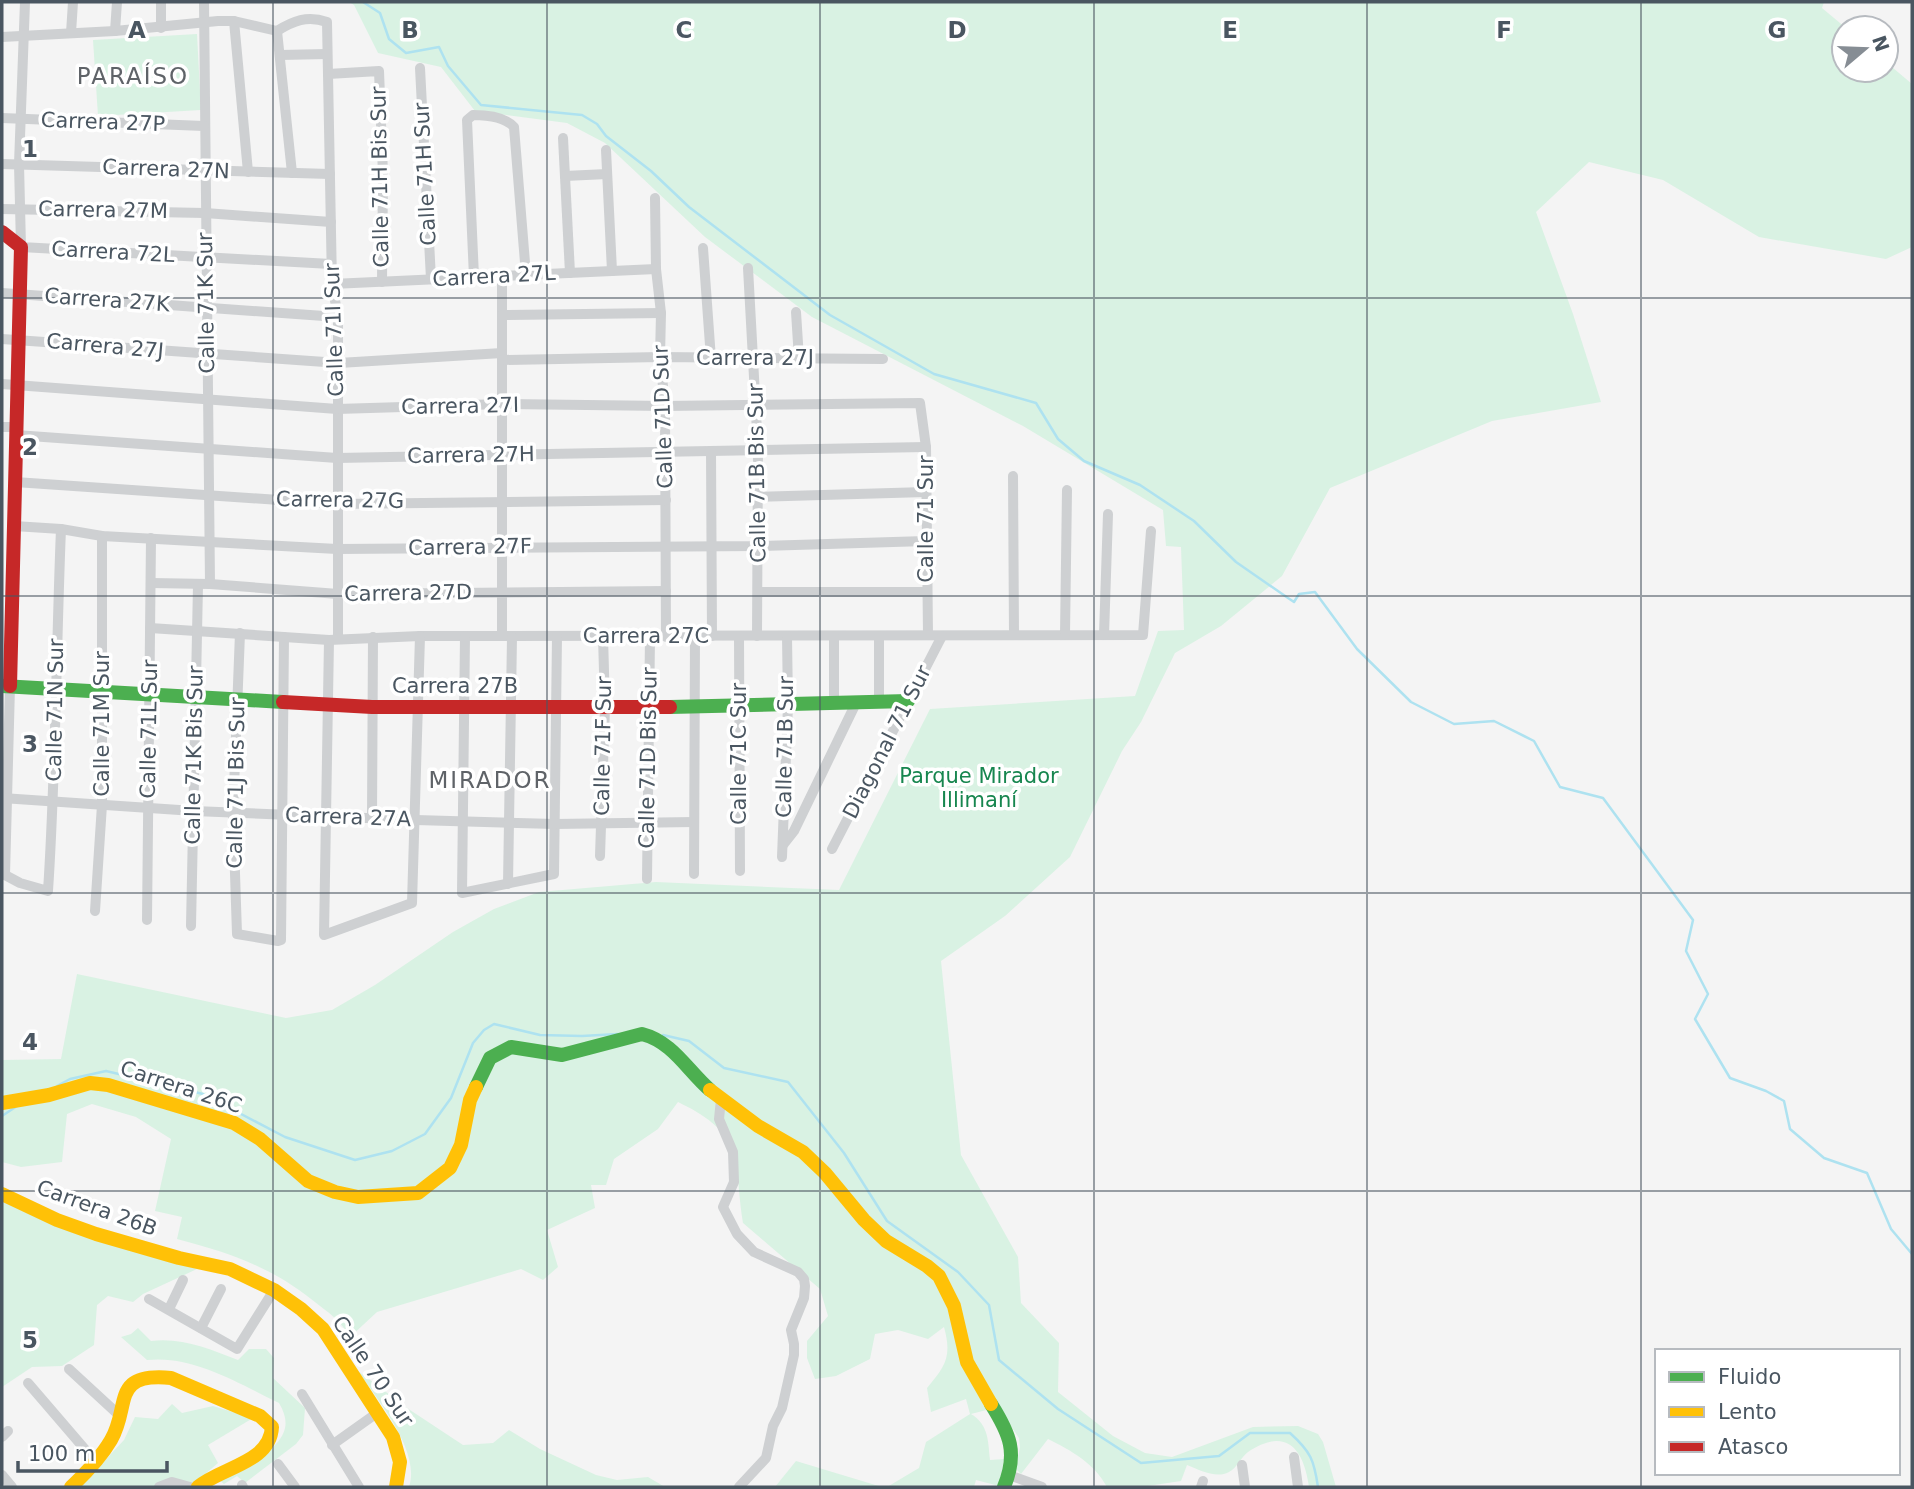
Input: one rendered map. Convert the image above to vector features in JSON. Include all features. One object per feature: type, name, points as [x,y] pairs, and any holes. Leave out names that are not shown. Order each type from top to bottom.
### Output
[{"type":"street","points":[[4,798],[11,430],[19,339],[19,294],[9,240],[18,208],[25,2]]},
{"type":"street","points":[[71,33],[73,2]]},
{"type":"street","points":[[115,31],[117,2]]},
{"type":"street","points":[[161,2],[161,28]]},
{"type":"street","name":"Calle 71K Sur","points":[[204,2],[202,23],[209,584]]},
{"type":"street","name":"Calle 71I Sur","points":[[276,32],[298,20],[317,18],[327,22],[331,264],[338,317],[339,363],[338,594],[328,705],[324,935],[412,903],[415,820]]},
{"type":"street","points":[[2,37],[234,21],[276,32],[292,173]]},
{"type":"street","points":[[234,21],[248,172]]},
{"type":"street","points":[[280,55],[327,54]]},
{"type":"street","name":"Calle 71H Sur","points":[[420,68],[431,279]]},
{"type":"street","name":"Calle 71H Bis Sur","points":[[328,74],[379,72],[383,175],[382,282]]},
{"type":"street","points":[[474,277],[467,120],[472,115],[489,116],[514,127],[526,275]]},
{"type":"street","name":"Carrera 27P","points":[[2,118],[204,126]]},
{"type":"street","points":[[563,138],[569,272]]},
{"type":"street","points":[[606,150],[612,271]]},
{"type":"street","name":"Carrera 27N","points":[[2,164],[330,174]]},
{"type":"street","points":[[565,176],[607,174]]},
{"type":"street","name":"Calle 71D Sur","points":[[655,198],[656,269],[661,313],[660,357],[665,406],[666,637]]},
{"type":"street","name":"Carrera 27M","points":[[2,209],[205,213],[331,222]]},
{"type":"street","name":"Carrera 72L","points":[[9,240],[205,257],[331,264]]},
{"type":"street","points":[[703,248],[711,359]]},
{"type":"street","name":"Calle 71B Bis Sur","points":[[748,268],[758,450],[757,636]]},
{"type":"street","name":"Carrera 27L","points":[[332,284],[656,269]]},
{"type":"street","points":[[502,276],[501,547],[511,707],[508,884]]},
{"type":"street","name":"Carrera 27K","points":[[2,293],[338,317]]},
{"type":"street","points":[[796,312],[799,359]]},
{"type":"street","points":[[502,315],[661,313]]},
{"type":"street","name":"Carrera 27J","points":[[2,339],[339,363],[502,356],[883,359]]},
{"type":"street","name":"Carrera 27I","points":[[2,384],[337,409],[502,404],[665,406],[920,403]]},
{"type":"street","name":"Calle 71 Sur","points":[[920,403],[926,447],[928,635]]},
{"type":"street","name":"Carrera 27H","points":[[11,430],[337,458],[926,447]]},
{"type":"street","points":[[711,451],[712,636]]},
{"type":"street","name":"Carrera 27G","points":[[11,475],[337,504],[666,500]]},
{"type":"street","points":[[1013,476],[1014,635]]},
{"type":"street","points":[[1065,635],[1067,489]]},
{"type":"street","points":[[757,497],[926,492]]},
{"type":"street","points":[[1104,635],[1108,514]]},
{"type":"street","name":"Carrera 27F","points":[[10,522],[102,536],[337,549],[758,546],[926,541]]},
{"type":"street","name":"Calle 71N Sur","points":[[4,798],[5,875],[20,883],[48,891],[54,802],[61,529]]},
{"type":"street","name":"Carrera 27C","points":[[150,628],[333,639],[420,636],[1143,635],[1151,531]]},
{"type":"street","name":"Calle 71M Sur","points":[[95,911],[102,805],[102,536]]},
{"type":"street","name":"Calle 71L Sur","points":[[147,920],[151,538]]},
{"type":"street","name":"Carrera 27D","points":[[150,583],[209,584],[338,594],[666,591]]},
{"type":"street","name":"Calle 71K Bis Sur","points":[[191,926],[198,585]]},
{"type":"street","points":[[758,592],[926,592]]},
{"type":"street","name":"Calle 71J Bis Sur","points":[[240,633],[233,813],[237,934],[281,940],[282,815]]},
{"type":"street","name":"Diagonal 71 Sur","points":[[832,849],[942,635]]},
{"type":"street","points":[[415,820],[420,636]]},
{"type":"street","points":[[465,636],[462,893],[554,874],[557,636]]},
{"type":"street","name":"Calle 71F Sur","points":[[600,856],[605,707],[603,636]]},
{"type":"street","points":[[694,874],[695,636]]},
{"type":"street","name":"Calle 71C Sur","points":[[739,636],[740,871]]},
{"type":"street","name":"Calle 71B Sur","points":[[782,857],[788,705],[787,636]]},
{"type":"street","points":[[834,636],[834,703]]},
{"type":"street","points":[[879,636],[879,702]]},
{"type":"street","points":[[282,815],[284,637]]},
{"type":"street","points":[[372,817],[373,637]]},
{"type":"street","name":"Calle 71D Bis Sur","points":[[647,879],[650,637]]},
{"type":"street","name":"Carrera 27B","points":[[6,686],[372,707],[739,707],[908,701]]},
{"type":"street","points":[[783,845],[794,831],[856,703]]},
{"type":"street","name":"Carrera 27A","points":[[4,798],[194,811],[415,820],[555,824],[694,822]]},
{"type":"street","name":"Carrera 26C","points":[[10,1102],[90,1083],[108,1085],[234,1123],[260,1139],[308,1181],[334,1192],[358,1197],[418,1193],[450,1168],[461,1145],[470,1100],[490,1058],[511,1047],[562,1055],[642,1034],[655,1036],[665,1042],[697,1078],[721,1099],[802,1152],[842,1191],[884,1239],[940,1277],[949,1292],[967,1363],[1010,1441],[1012,1451],[1006,1481]]},
{"type":"street","points":[[721,1099],[719,1119],[733,1152],[734,1182],[723,1207],[737,1234],[754,1252],[797,1272],[804,1279],[805,1286],[804,1298],[791,1330],[793,1355],[782,1408],[773,1426],[766,1458],[739,1487]]},
{"type":"street","name":"Carrera 26B","points":[[2,1194],[66,1223],[179,1258]]},
{"type":"street","name":"Calle 70 Sur","points":[[179,1258],[230,1269],[274,1290],[323,1329],[398,1447],[400,1470],[396,1487]]},
{"type":"street","points":[[169,1309],[183,1280]]},
{"type":"street","points":[[201,1328],[221,1289]]},
{"type":"street","points":[[149,1299],[237,1349],[274,1290]]},
{"type":"street","points":[[69,1369],[120,1416]]},
{"type":"street","points":[[71,1487],[111,1440],[125,1392],[129,1387],[141,1380],[161,1377],[177,1380],[260,1416],[272,1427],[271,1441],[259,1454],[206,1480],[198,1487]]},
{"type":"street","points":[[28,1383],[95,1461]]},
{"type":"street","points":[[302,1395],[359,1487]]},
{"type":"street","points":[[332,1445],[377,1413]]},
{"type":"street","points":[[1294,1458],[1298,1487]]},
{"type":"street","points":[[278,1464],[295,1487]]},
{"type":"street","points":[[1242,1465],[1245,1487]]},
{"type":"street","points":[[2,1475],[12,1487]]},
{"type":"street","points":[[1006,1481],[1020,1481],[1042,1487]]},
{"type":"street","points":[[159,1487],[173,1482],[190,1487]]},
{"type":"green space","name":"Parque Mirador Illimaní","points":[[349,2],[1824,2],[1822,8],[1830,15],[1830,84],[1900,84],[1900,74],[1912,84],[1912,247],[1886,259],[1759,237],[1663,180],[1589,162],[1536,212],[1601,402],[1492,421],[1330,488],[1282,576],[1221,626],[1175,653],[1141,722],[1122,751],[1070,857],[1005,916],[941,961],[961,1155],[1018,1257],[1021,1303],[1059,1343],[1058,1392],[1113,1436],[1145,1453],[1172,1457],[1253,1427],[1298,1426],[1318,1434],[1323,1442],[1336,1487],[1309,1487],[1298,1453],[1283,1442],[1273,1441],[1248,1452],[1234,1468],[1224,1474],[1208,1473],[1187,1465],[1181,1481],[1141,1487],[1107,1487],[1089,1464],[1048,1439],[1021,1474],[1016,1469],[1019,1438],[998,1407],[971,1414],[984,1428],[990,1460],[1004,1459],[999,1486],[976,1480],[974,1487],[887,1487],[919,1468],[926,1442],[970,1414],[966,1399],[931,1412],[927,1388],[946,1360],[944,1327],[928,1339],[898,1330],[875,1334],[870,1359],[836,1376],[815,1379],[807,1358],[807,1341],[828,1316],[820,1289],[743,1223],[732,1148],[721,1131],[705,1117],[678,1102],[658,1129],[614,1159],[606,1185],[591,1185],[595,1208],[547,1230],[558,1267],[543,1280],[521,1269],[377,1312],[349,1338],[333,1316],[270,1272],[217,1250],[177,1239],[182,1217],[155,1211],[171,1139],[136,1117],[92,1104],[67,1114],[62,1162],[21,1167],[2,1162],[2,1060],[61,1059],[77,974],[286,1018],[332,1010],[375,985],[453,932],[494,909],[539,892],[656,882],[839,890],[930,709],[1135,696],[1158,631],[1184,630],[1181,547],[1166,546],[1163,510],[1023,426],[812,317],[705,237],[605,143],[567,123],[475,111],[441,67],[378,53],[354,5]]},
{"type":"green space","points":[[197,34],[201,110],[98,116],[93,40]]},
{"type":"green space","points":[[2,1201],[70,1231],[197,1269],[143,1294],[133,1302],[108,1296],[97,1305],[94,1345],[62,1366],[32,1367],[2,1387]]},
{"type":"green space","points":[[138,1328],[151,1341],[184,1342],[238,1360],[249,1349],[266,1349],[274,1358],[273,1378],[305,1408],[303,1435],[296,1444],[245,1483],[237,1476],[224,1484],[218,1479],[273,1447],[282,1437],[285,1421],[279,1403],[198,1366],[147,1360],[121,1337]]},
{"type":"green space","points":[[358,1371],[463,1445],[493,1443],[509,1430],[540,1449],[596,1475],[617,1480],[648,1477],[665,1487],[409,1487],[409,1458],[403,1442],[386,1411]]},
{"type":"green space","points":[[172,1404],[182,1413],[213,1406],[253,1418],[208,1445],[218,1463],[190,1487],[80,1487],[124,1440],[135,1417],[158,1419]]},
{"type":"green space","points":[[796,1461],[882,1487],[775,1487]]},
{"type":"waterway","points":[[363,2],[380,13],[389,39],[406,53],[439,47],[448,66],[481,105],[582,115],[597,124],[606,136],[651,171],[689,207],[830,315],[934,374],[1036,403],[1058,439],[1084,461],[1140,485],[1194,521],[1236,562],[1294,602],[1299,594],[1315,592],[1357,649],[1411,702],[1454,724],[1494,721],[1534,741],[1560,787],[1603,798],[1693,920],[1686,951],[1708,994],[1695,1019],[1730,1078],[1766,1091],[1784,1101],[1790,1129],[1824,1158],[1867,1173],[1891,1229],[1912,1254]]},
{"type":"waterway","points":[[57,1086],[70,1079],[106,1071],[203,1094],[285,1137],[355,1160],[392,1151],[425,1134],[451,1098],[473,1043],[484,1030],[494,1024],[540,1035],[618,1034]]},
{"type":"waterway","points":[[663,1035],[689,1041],[724,1068],[788,1082],[844,1153],[887,1221],[958,1272],[989,1305],[999,1360],[1058,1409],[1141,1463],[1219,1456],[1250,1433],[1290,1433],[1310,1457],[1318,1487]]},
{"type":"waterway","points":[[2,1116],[17,1106]]},
{"type":"traffic: fast","points":[[2,686],[283,702]]},
{"type":"traffic: fast","points":[[670,707],[908,701]]},
{"type":"traffic: fast","points":[[476,1087],[490,1058],[511,1047],[562,1055],[642,1034],[671,1050],[710,1090]]},
{"type":"traffic: fast","points":[[991,1404],[1010,1444],[1011,1464],[1004,1487]]},
{"type":"traffic: slow","points":[[2,1103],[49,1095],[90,1083],[108,1085],[234,1123],[260,1139],[308,1181],[335,1192],[358,1197],[418,1193],[450,1168],[461,1145],[470,1100],[476,1087]]},
{"type":"traffic: slow","points":[[710,1090],[758,1126],[803,1152],[886,1241],[939,1276],[954,1306],[967,1362],[991,1404]]},
{"type":"traffic: slow","points":[[2,1194],[57,1220],[96,1234],[179,1258],[230,1269],[274,1290],[301,1309],[323,1329],[393,1437],[400,1462],[396,1487]]},
{"type":"traffic: slow","points":[[71,1487],[93,1465],[111,1440],[130,1386],[139,1380],[152,1378],[171,1378],[260,1416],[272,1427],[269,1439],[254,1457],[198,1487]]},
{"type":"traffic: jam","points":[[2,232],[21,247],[10,686]]},
{"type":"traffic: jam","points":[[283,702],[372,707],[670,707]]},
{"type":"district","name":"PARAÍSO","points":[[133,76]]},
{"type":"district","name":"MIRADOR","points":[[490,780]]}]
